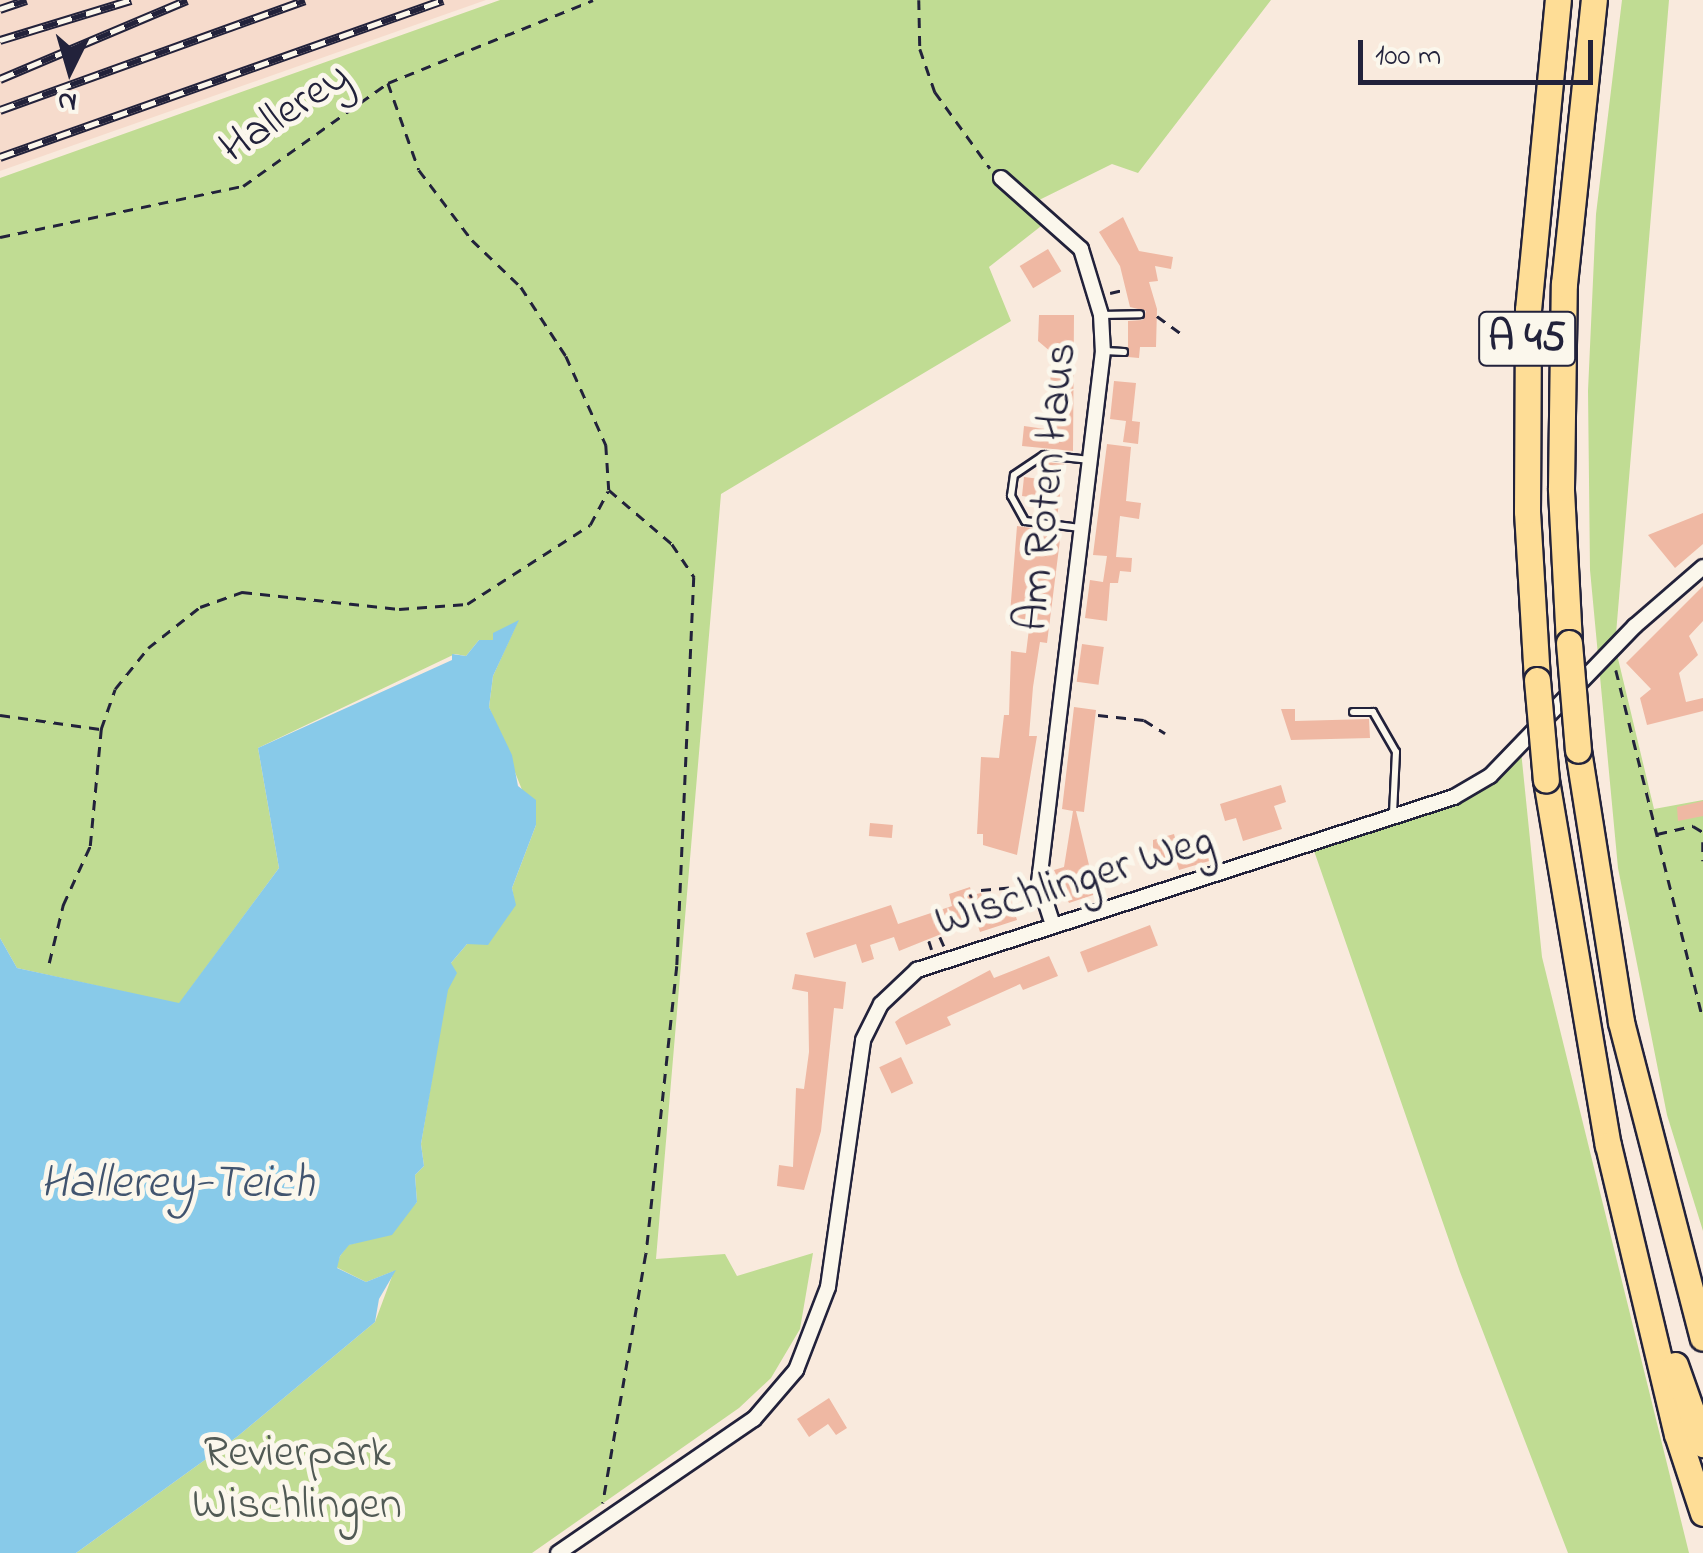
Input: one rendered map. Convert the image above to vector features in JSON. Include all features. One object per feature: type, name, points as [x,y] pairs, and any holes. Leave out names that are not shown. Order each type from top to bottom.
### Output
[{"type":"highway","name":"A 45","points":[[1558,0],[1528,310],[1527,511],[1546,780],[1585,1031],[1634,1247],[1703,1444]]},
{"type":"highway","name":"A 45","points":[[1594,0],[1564,284],[1561,488],[1568,644],[1578,750],[1621,1022],[1703,1338]]},
{"type":"highway","points":[[1634,1247],[1676,1434],[1703,1513]]},
{"type":"street","name":"Am Roten Haus","points":[[1001,178],[1081,248],[1101,315],[1103,351],[1039,882],[1052,922]]},
{"type":"street","name":"Wischlinger Weg","points":[[558,1553],[754,1419],[807,1352],[828,1287],[862,1040],[881,1004],[916,970],[945,956],[1052,922],[1393,820],[1490,776],[1611,650],[1703,567]]},
{"type":"lane","points":[[1101,315],[1140,314]]},
{"type":"lane","points":[[1103,351],[1124,352]]},
{"type":"lane","points":[[1081,528],[1025,520],[1011,496],[1014,474],[1044,455],[1090,460]]},
{"type":"lane","points":[[1353,712],[1372,712],[1396,752],[1393,820]]},
{"type":"path","name":"Hallerey","points":[[0,237],[190,202],[244,186],[388,83],[593,0]]},
{"type":"path","points":[[919,0],[920,48],[936,92],[1001,178]]},
{"type":"path","points":[[49,963],[63,905],[90,846],[102,730],[115,689],[148,648],[200,607],[242,592],[398,608],[468,604],[590,524],[609,490],[606,446],[566,356],[521,287],[472,240],[419,170],[388,83]]},
{"type":"path","points":[[1108,293],[1123,290]]},
{"type":"path","points":[[1157,316],[1182,334]]},
{"type":"path","points":[[600,1510],[626,1402],[677,966],[694,578],[672,544],[609,490]]},
{"type":"path","points":[[1611,650],[1703,1018]]},
{"type":"path","points":[[0,715],[102,730]]},
{"type":"path","points":[[1098,715],[1144,720],[1165,734]]},
{"type":"path","points":[[1656,834],[1693,826],[1703,832]]},
{"type":"path","points":[[1703,842],[1703,861]]},
{"type":"path","points":[[981,890],[1015,887]]},
{"type":"path","points":[[940,936],[944,947]]},
{"type":"path","points":[[929,941],[932,951]]},
{"type":"shaded area","points":[[0,0],[486,0],[0,171]]},
{"type":"green space","name":"Revierpark Wischlingen","points":[[500,0],[1271,0],[1138,173],[1112,164],[1027,206],[1045,223],[989,267],[1011,321],[721,494],[656,1259],[725,1254],[737,1276],[813,1253],[800,1329],[771,1378],[739,1408],[532,1553],[76,1553],[238,1436],[375,1322],[394,1271],[366,1282],[336,1267],[348,1245],[384,1235],[417,1202],[415,1175],[424,1166],[421,1144],[451,963],[467,944],[484,944],[515,905],[512,888],[536,825],[489,707],[493,676],[518,621],[493,640],[479,640],[466,656],[455,654],[258,748],[279,868],[179,1004],[17,968],[0,938],[0,178]]},
{"type":"green space","points":[[1622,0],[1669,0],[1615,646],[1654,809],[1703,800],[1703,1231],[1667,1115],[1618,868],[1590,570],[1588,391],[1596,214]]},
{"type":"green space","points":[[1521,751],[1542,957],[1689,1553],[1568,1553],[1460,1272],[1312,845],[1415,812]]},
{"type":"water","name":"Hallerey-Teich","points":[[519,620],[493,676],[489,707],[512,755],[518,786],[536,800],[536,825],[512,888],[516,905],[488,945],[467,944],[451,963],[457,973],[448,990],[421,1144],[424,1166],[415,1175],[417,1202],[392,1235],[349,1245],[340,1256],[337,1268],[366,1282],[396,1270],[379,1299],[375,1322],[238,1436],[76,1553],[0,1553],[0,938],[17,968],[179,1003],[279,868],[258,748],[452,660],[452,654],[466,656],[479,640],[493,640],[493,633]]},
{"type":"building","points":[[1123,217],[1139,251],[1173,257],[1171,269],[1155,266],[1158,281],[1149,282],[1157,309],[1156,347],[1140,347],[1139,358],[1128,357],[1128,321],[1143,320],[1146,311],[1130,307],[1120,266],[1099,232]]},
{"type":"building","points":[[1048,249],[1061,271],[1033,288],[1020,266]]},
{"type":"building","points":[[1039,315],[1074,315],[1073,451],[1022,446],[1024,426],[1045,429],[1044,399],[1050,399],[1051,352],[1038,341]]},
{"type":"building","points":[[1114,381],[1136,383],[1132,421],[1140,422],[1138,444],[1123,442],[1126,421],[1110,419]]},
{"type":"building","points":[[1107,444],[1131,447],[1126,501],[1141,503],[1139,519],[1120,516],[1116,557],[1132,558],[1131,572],[1120,571],[1118,583],[1110,583],[1107,621],[1085,618],[1090,580],[1103,582],[1107,556],[1093,555]]},
{"type":"building","points":[[1046,462],[1064,464],[1057,518],[1035,515],[1037,498],[1022,496],[1024,477],[1040,479]]},
{"type":"building","points":[[1703,513],[1703,544],[1675,568],[1648,535]]},
{"type":"building","points":[[1017,526],[1061,532],[1047,643],[1040,642],[1033,687],[1029,736],[1037,736],[1017,855],[983,845],[983,834],[977,834],[981,757],[999,758],[1004,715],[1009,715],[1011,651],[1026,653],[1029,629],[1009,626]]},
{"type":"building","points":[[1703,586],[1703,621],[1689,636],[1698,655],[1679,673],[1686,702],[1703,698],[1703,711],[1647,725],[1640,698],[1651,689],[1626,663]]},
{"type":"building","points":[[1082,644],[1104,647],[1098,685],[1077,682]]},
{"type":"building","points":[[1074,707],[1096,710],[1084,812],[1076,811],[1096,894],[1069,903],[1054,870],[1064,867],[1073,811],[1062,809]]},
{"type":"building","points":[[1281,709],[1295,709],[1295,721],[1369,719],[1370,738],[1291,740]]},
{"type":"building","points":[[1281,785],[1286,802],[1274,806],[1282,829],[1243,841],[1236,818],[1225,821],[1220,804]]},
{"type":"building","points":[[1703,801],[1703,816],[1678,821],[1677,807]]},
{"type":"building","points":[[870,823],[893,825],[892,838],[869,836]]},
{"type":"building","points":[[1174,834],[1177,845],[1212,834],[1216,859],[1179,870],[1176,860],[1153,865],[1153,840]]},
{"type":"building","points":[[970,887],[972,895],[981,893],[985,906],[1010,897],[1017,920],[980,932],[976,920],[899,951],[894,937],[870,945],[874,959],[862,963],[856,944],[814,958],[806,933],[891,905],[898,924],[952,906],[949,894]]},
{"type":"building","points":[[1150,925],[1158,946],[1088,972],[1080,952]]},
{"type":"building","points":[[1049,956],[1058,976],[1023,990],[1020,984],[947,1017],[951,1025],[906,1045],[895,1022],[900,1018],[990,970],[994,978]]},
{"type":"building","points":[[795,974],[846,982],[843,1009],[834,1008],[821,1131],[804,1190],[777,1186],[779,1165],[793,1167],[796,1088],[804,1089],[809,1052],[808,992],[792,989]]},
{"type":"building","points":[[901,1057],[913,1083],[892,1093],[879,1067]]},
{"type":"building","points":[[829,1398],[847,1428],[836,1435],[828,1424],[809,1437],[797,1419]]},
{"type":"railway","points":[[0,9],[26,0]]},
{"type":"railway","points":[[0,40],[131,0]]},
{"type":"railway","points":[[0,79],[187,0]]},
{"type":"railway","points":[[0,110],[305,0]]},
{"type":"railway","points":[[0,157],[443,0]]}]
